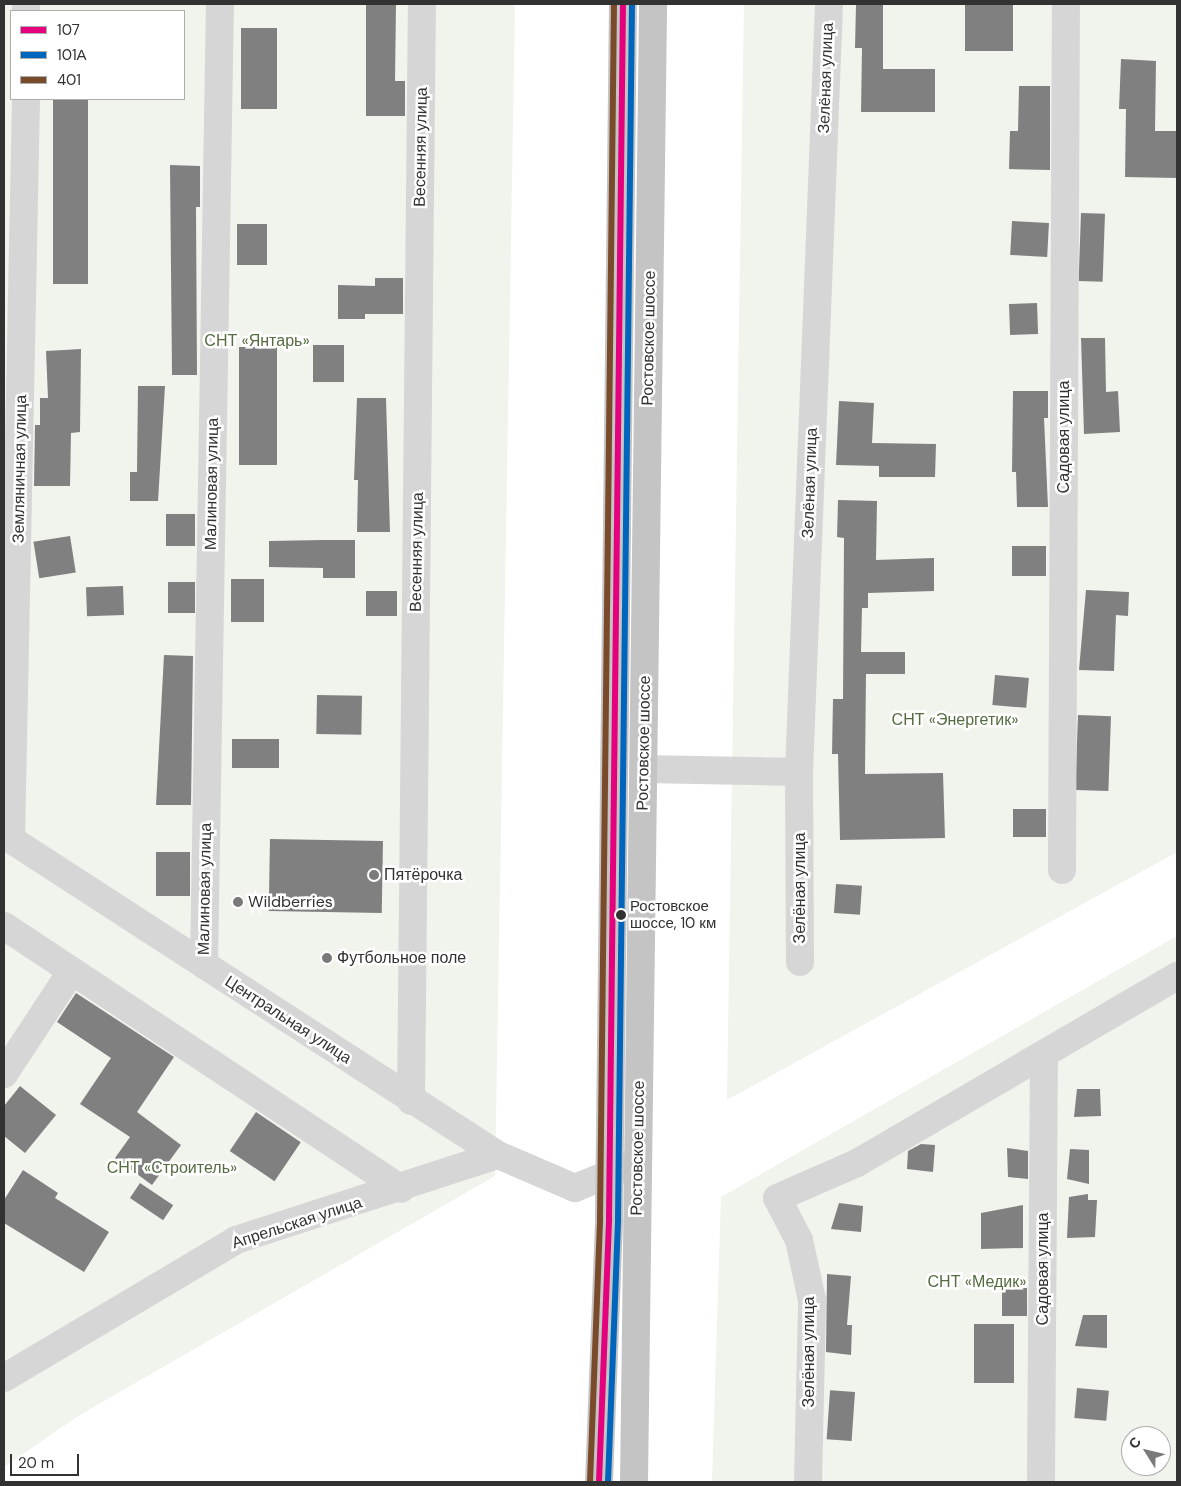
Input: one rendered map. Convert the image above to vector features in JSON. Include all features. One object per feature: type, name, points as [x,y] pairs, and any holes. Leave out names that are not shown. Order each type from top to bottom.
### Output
[{"type":"highway","name":"Ростовское шоссе","points":[[599,1482],[609,1175],[623,4]]},
{"type":"highway","name":"Ростовское шоссе","points":[[634,1482],[653,4]]},
{"type":"street","name":"Малиновая улица","points":[[204,964],[220,4]]},
{"type":"street","name":"Весенняя улица","points":[[411,1101],[422,4]]},
{"type":"street","name":"Зелёная улица","points":[[800,962],[799,772],[830,4]]},
{"type":"street","name":"Садовая улица","points":[[1062,870],[1066,4]]},
{"type":"street","name":"Земляничная улица","points":[[8,837],[26,166],[26,100]]},
{"type":"street","points":[[4,201],[26,166]]},
{"type":"street","points":[[644,769],[799,772]]},
{"type":"street","name":"Центральная улица","points":[[8,837],[411,1101],[498,1155],[575,1188],[638,1162]]},
{"type":"street","points":[[4,926],[401,1189]]},
{"type":"street","points":[[4,1074],[71,972]]},
{"type":"street","points":[[1044,1056],[1177,976]]},
{"type":"street","name":"Зелёная улица","points":[[808,1482],[812,1300],[800,1240],[777,1198],[856,1163],[1044,1056]]},
{"type":"street","name":"Садовая улица","points":[[1041,1482],[1044,1056]]},
{"type":"street","name":"Апрельская улица","points":[[4,1378],[236,1240],[401,1189],[498,1155]]},
{"type":"green space","name":"СНТ «Янтарь»","points":[[4,4],[515,4],[495,1176],[78,1416],[4,1467]]},
{"type":"green space","name":"СНТ «Энергетик»","points":[[744,4],[1177,4],[1177,852],[727,1100]]},
{"type":"green space","name":"СНТ «Медик»","points":[[1177,936],[1177,1482],[712,1482],[721,1197]]},
{"type":"building","points":[[366,4],[396,4],[395,81],[405,81],[405,116],[366,116]]},
{"type":"building","points":[[856,4],[883,4],[883,69],[935,69],[935,112],[861,112],[862,48],[855,48]]},
{"type":"building","points":[[965,4],[1013,4],[1013,51],[965,51]]},
{"type":"building","points":[[241,28],[277,28],[277,109],[241,109]]},
{"type":"building","points":[[1121,59],[1156,61],[1155,131],[1177,131],[1177,178],[1125,177],[1126,109],[1119,109]]},
{"type":"building","points":[[1019,86],[1050,86],[1050,170],[1009,169],[1010,131],[1018,131]]},
{"type":"building","points":[[53,100],[88,100],[88,284],[53,284]]},
{"type":"building","points":[[170,165],[200,166],[200,207],[196,207],[197,375],[172,375]]},
{"type":"building","points":[[1081,213],[1105,214],[1103,282],[1079,281]]},
{"type":"building","points":[[1012,221],[1049,223],[1047,257],[1010,255]]},
{"type":"building","points":[[237,224],[267,224],[267,265],[237,265]]},
{"type":"building","points":[[375,278],[403,278],[403,314],[365,314],[365,319],[338,319],[338,285],[375,286]]},
{"type":"building","points":[[1037,303],[1038,334],[1010,335],[1009,304]]},
{"type":"building","points":[[1081,338],[1105,338],[1106,392],[1118,391],[1120,432],[1084,434]]},
{"type":"building","points":[[313,345],[344,345],[344,382],[313,382]]},
{"type":"building","points":[[239,347],[277,347],[277,465],[239,465]]},
{"type":"building","points":[[81,349],[80,432],[71,433],[70,486],[34,486],[35,425],[40,425],[40,398],[48,398],[46,351]]},
{"type":"building","points":[[138,386],[165,386],[158,501],[130,501],[130,472],[137,472]]},
{"type":"building","points":[[1013,391],[1048,391],[1048,418],[1044,418],[1048,507],[1017,507],[1016,472],[1012,472]]},
{"type":"building","points":[[357,398],[386,398],[390,532],[357,532],[358,480],[354,480]]},
{"type":"building","points":[[839,401],[874,403],[872,443],[936,444],[935,477],[879,477],[879,466],[836,465]]},
{"type":"building","points":[[838,500],[877,501],[876,560],[934,558],[934,591],[868,593],[868,608],[862,608],[861,652],[905,652],[905,674],[866,674],[865,774],[943,773],[945,838],[840,840],[838,754],[832,754],[833,699],[843,699],[844,538],[837,537]]},
{"type":"building","points":[[166,514],[195,514],[195,546],[166,546]]},
{"type":"building","points":[[70,536],[76,573],[39,578],[33,542]]},
{"type":"building","points":[[355,540],[355,578],[323,578],[323,568],[269,567],[269,541]]},
{"type":"building","points":[[1012,546],[1046,546],[1046,576],[1012,576]]},
{"type":"building","points":[[231,579],[264,579],[264,622],[231,622]]},
{"type":"building","points":[[168,582],[195,582],[195,613],[168,613]]},
{"type":"building","points":[[123,586],[124,615],[87,616],[86,587]]},
{"type":"building","points":[[1086,590],[1129,592],[1128,616],[1116,615],[1114,671],[1079,670]]},
{"type":"building","points":[[366,591],[397,591],[397,616],[366,616]]},
{"type":"building","points":[[164,655],[193,656],[191,805],[156,805]]},
{"type":"building","points":[[995,675],[1029,678],[1026,708],[992,705]]},
{"type":"building","points":[[317,695],[362,696],[361,735],[316,734]]},
{"type":"building","points":[[1078,715],[1111,716],[1108,791],[1075,790]]},
{"type":"building","points":[[232,739],[279,739],[279,768],[232,768]]},
{"type":"building","points":[[1013,809],[1046,809],[1046,837],[1013,837]]},
{"type":"building","points":[[270,839],[383,841],[382,913],[269,911]]},
{"type":"building","points":[[156,852],[190,852],[190,896],[156,896]]},
{"type":"building","points":[[836,884],[862,886],[860,915],[834,913]]},
{"type":"building","points":[[76,993],[174,1057],[137,1112],[181,1145],[152,1185],[115,1158],[130,1137],[80,1104],[111,1058],[57,1022]]},
{"type":"building","points":[[20,1086],[56,1115],[25,1153],[4,1136],[4,1106]]},
{"type":"building","points":[[1077,1089],[1100,1089],[1101,1116],[1074,1117]]},
{"type":"building","points":[[256,1112],[301,1142],[274,1181],[230,1151]]},
{"type":"building","points":[[921,1144],[935,1145],[933,1172],[907,1169],[908,1151]]},
{"type":"building","points":[[1007,1148],[1028,1151],[1028,1179],[1008,1177]]},
{"type":"building","points":[[1070,1149],[1089,1150],[1089,1184],[1067,1179]]},
{"type":"building","points":[[23,1170],[58,1193],[55,1198],[109,1232],[84,1272],[4,1223],[4,1200]]},
{"type":"building","points":[[140,1183],[173,1205],[163,1220],[130,1198]]},
{"type":"building","points":[[1088,1194],[1088,1200],[1097,1200],[1095,1237],[1067,1238],[1069,1197]]},
{"type":"building","points":[[839,1203],[863,1206],[861,1232],[831,1229]]},
{"type":"building","points":[[1023,1205],[1023,1248],[981,1249],[981,1213]]},
{"type":"building","points":[[827,1274],[851,1276],[847,1325],[852,1325],[851,1355],[826,1352]]},
{"type":"building","points":[[1002,1288],[1027,1288],[1027,1316],[1002,1316]]},
{"type":"building","points":[[1083,1315],[1107,1315],[1107,1348],[1075,1346]]},
{"type":"building","points":[[974,1324],[1014,1324],[1014,1383],[974,1383]]},
{"type":"building","points":[[1077,1388],[1109,1391],[1106,1421],[1074,1418]]},
{"type":"building","points":[[830,1390],[855,1392],[852,1441],[827,1439]]},
{"type":"transit line","name":"401","points":[[590,1482],[600,1218],[614,4]]},
{"type":"transit line","name":"107","points":[[599,1482],[609,1218],[623,4]]},
{"type":"transit line","name":"101А","points":[[608,1482],[618,1218],[632,4]]},
{"type":"place","name":"Пятёрочка","points":[[374,875]]},
{"type":"place","name":"Wildberries","points":[[238,902]]},
{"type":"place","name":"Ростовское шоссе, 10 км","points":[[621,915]]},
{"type":"place","name":"Футбольное поле","points":[[327,958]]},
{"type":"park label","name":"СНТ «Строитель»","points":[[172,1168]]}]
